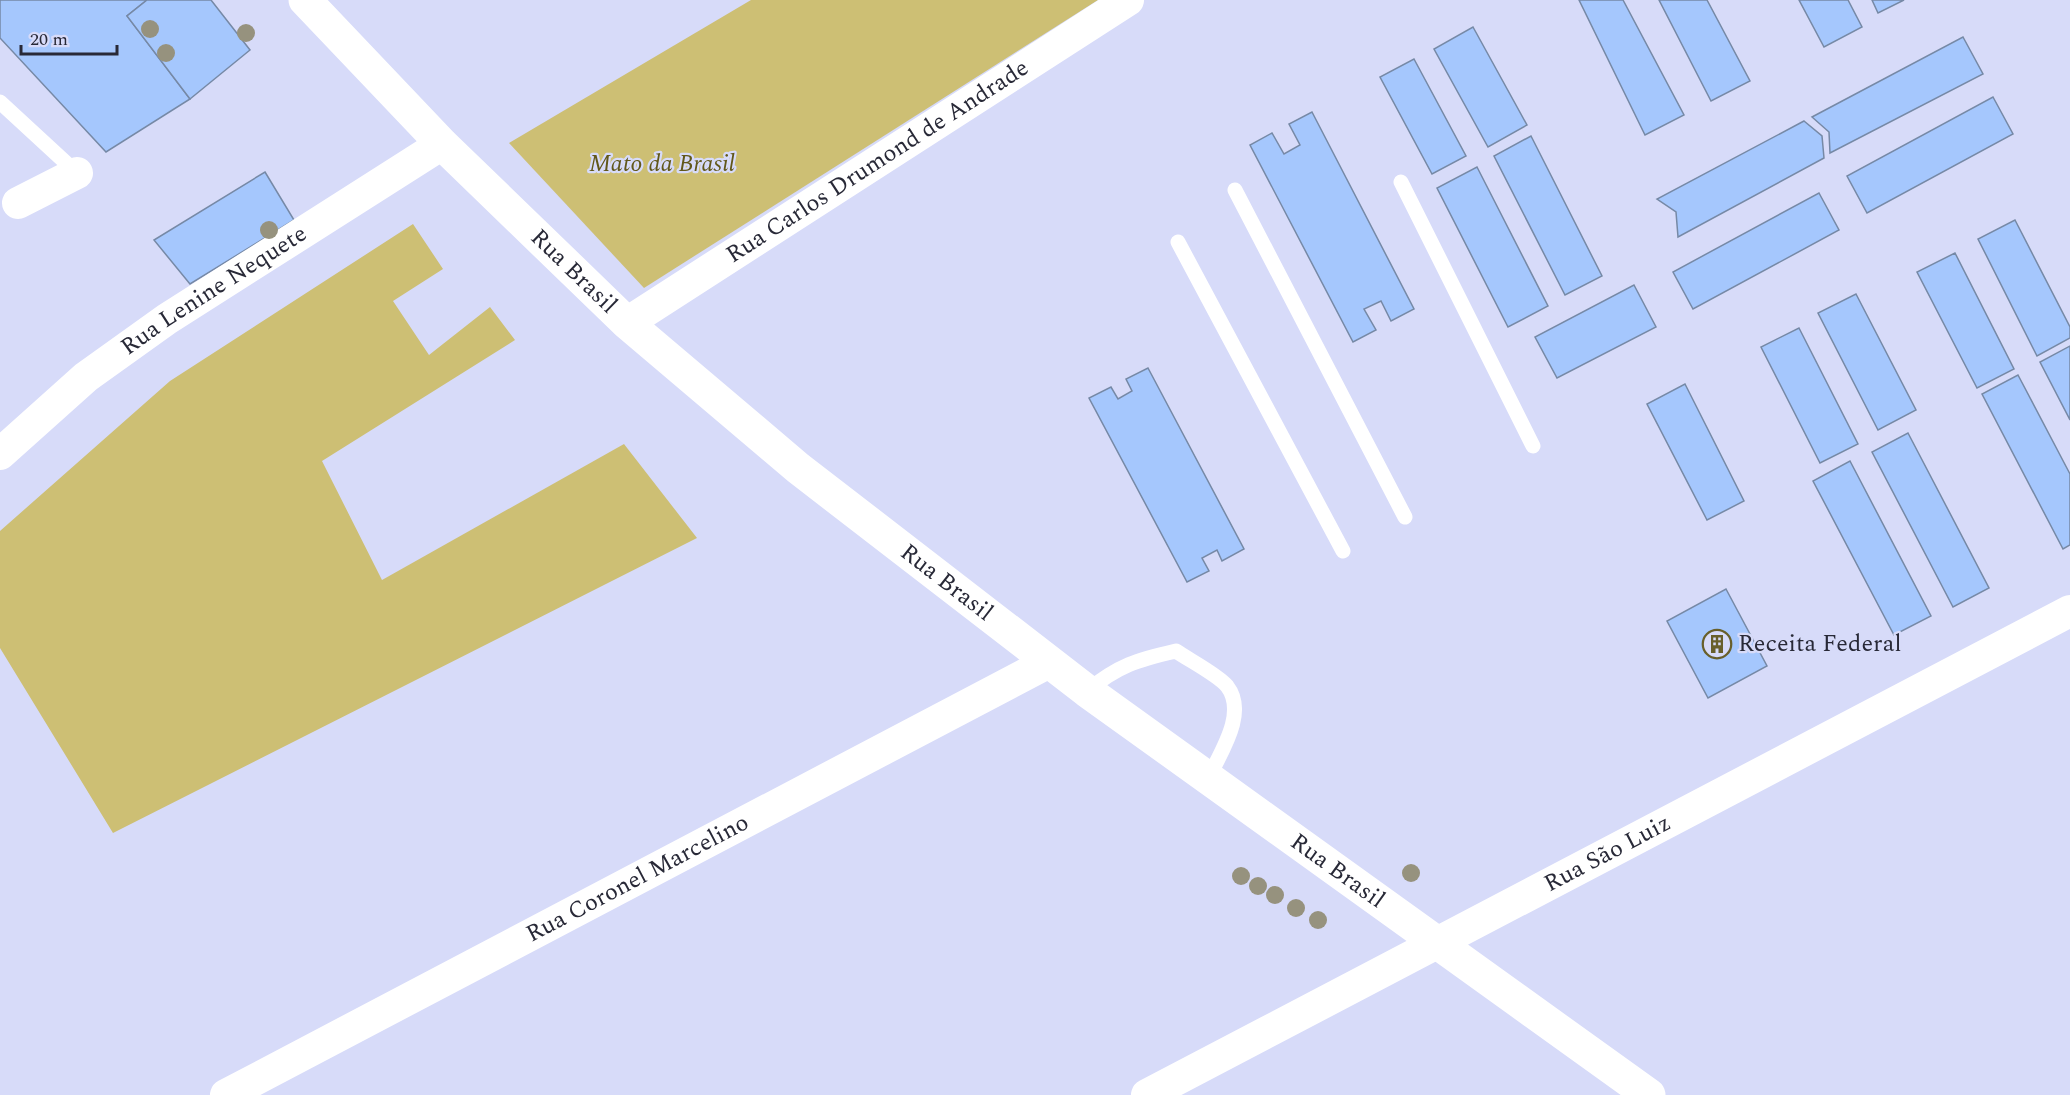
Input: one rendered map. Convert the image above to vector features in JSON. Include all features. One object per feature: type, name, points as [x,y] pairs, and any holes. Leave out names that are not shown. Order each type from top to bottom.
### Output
[{"type":"street","name":"Rua Brasil","points":[[304,0],[442,144],[627,323],[798,468],[1088,691],[1649,1095]]},
{"type":"street","name":"Rua Carlos Drumond de Andrade","points":[[627,323],[1128,0]]},
{"type":"street","name":"Rua Lenine Nequete","points":[[0,454],[86,377],[158,326],[442,144]]},
{"type":"street","points":[[18,203],[77,173]]},
{"type":"street","name":"Rua São Luiz","points":[[1147,1095],[1438,945],[2070,611]]},
{"type":"street","name":"Rua Coronel Marcelino","points":[[226,1095],[1049,662]]},
{"type":"lane","points":[[0,102],[77,173]]},
{"type":"lane","points":[[1401,182],[1533,446]]},
{"type":"lane","points":[[1235,190],[1405,516]]},
{"type":"lane","points":[[1178,242],[1343,551]]},
{"type":"lane","points":[[1088,691],[1112,671],[1139,660],[1176,651],[1227,686],[1234,703],[1234,723],[1209,779]]},
{"type":"green space","name":"Mato da Brasil","points":[[751,0],[1098,0],[644,288],[509,143]]},
{"type":"green space","points":[[413,224],[443,269],[393,301],[429,355],[490,307],[515,340],[322,461],[382,580],[624,444],[697,538],[113,833],[0,648],[0,531],[170,381]]},
{"type":"building","points":[[0,0],[147,0],[127,16],[190,99],[106,152],[0,38]]},
{"type":"building","points":[[147,0],[211,0],[250,50],[190,99],[127,16]]},
{"type":"building","points":[[1579,0],[1623,0],[1684,115],[1645,135]]},
{"type":"building","points":[[1659,0],[1707,0],[1750,81],[1711,101]]},
{"type":"building","points":[[1799,0],[1848,0],[1862,27],[1824,47]]},
{"type":"building","points":[[1872,0],[1904,0],[1878,13]]},
{"type":"building","points":[[1473,27],[1527,125],[1488,147],[1434,49]]},
{"type":"building","points":[[1963,37],[1983,74],[1830,153],[1829,132],[1812,117]]},
{"type":"building","points":[[1414,59],[1466,156],[1432,174],[1380,77]]},
{"type":"building","points":[[1993,97],[2013,134],[1867,213],[1847,176]]},
{"type":"building","points":[[1312,112],[1414,309],[1391,321],[1381,301],[1364,309],[1376,330],[1353,342],[1250,145],[1272,133],[1284,154],[1300,145],[1289,124]]},
{"type":"building","points":[[1804,121],[1822,136],[1824,158],[1678,237],[1676,212],[1657,199]]},
{"type":"building","points":[[1531,136],[1602,276],[1565,295],[1494,156]]},
{"type":"building","points":[[1477,167],[1548,306],[1508,327],[1437,188]]},
{"type":"building","points":[[265,172],[294,220],[190,284],[154,240]]},
{"type":"building","points":[[1819,193],[1839,230],[1693,309],[1673,272]]},
{"type":"building","points":[[2015,220],[2070,327],[2070,338],[2037,356],[1978,239]]},
{"type":"building","points":[[1955,253],[2014,369],[1977,388],[1917,272]]},
{"type":"building","points":[[1634,285],[1656,327],[1557,378],[1535,337]]},
{"type":"building","points":[[1856,294],[1916,410],[1878,430],[1818,313]]},
{"type":"building","points":[[1799,328],[1858,444],[1820,463],[1761,347]]},
{"type":"building","points":[[2070,346],[2070,420],[2040,362]]},
{"type":"building","points":[[1148,368],[1244,549],[1222,561],[1217,550],[1202,558],[1209,571],[1187,582],[1089,398],[1111,387],[1118,399],[1132,391],[1126,379]]},
{"type":"building","points":[[2018,375],[2070,474],[2070,545],[2063,549],[1982,394]]},
{"type":"building","points":[[1685,384],[1744,501],[1707,520],[1647,404]]},
{"type":"building","points":[[1908,433],[1989,588],[1953,607],[1872,452]]},
{"type":"building","points":[[1850,461],[1931,616],[1894,635],[1813,481]]},
{"type":"building","name":"Receita Federal","points":[[1726,589],[1767,666],[1708,698],[1667,621]]},
{"type":"place","name":"Receita Federal","points":[[1717,644]]}]
